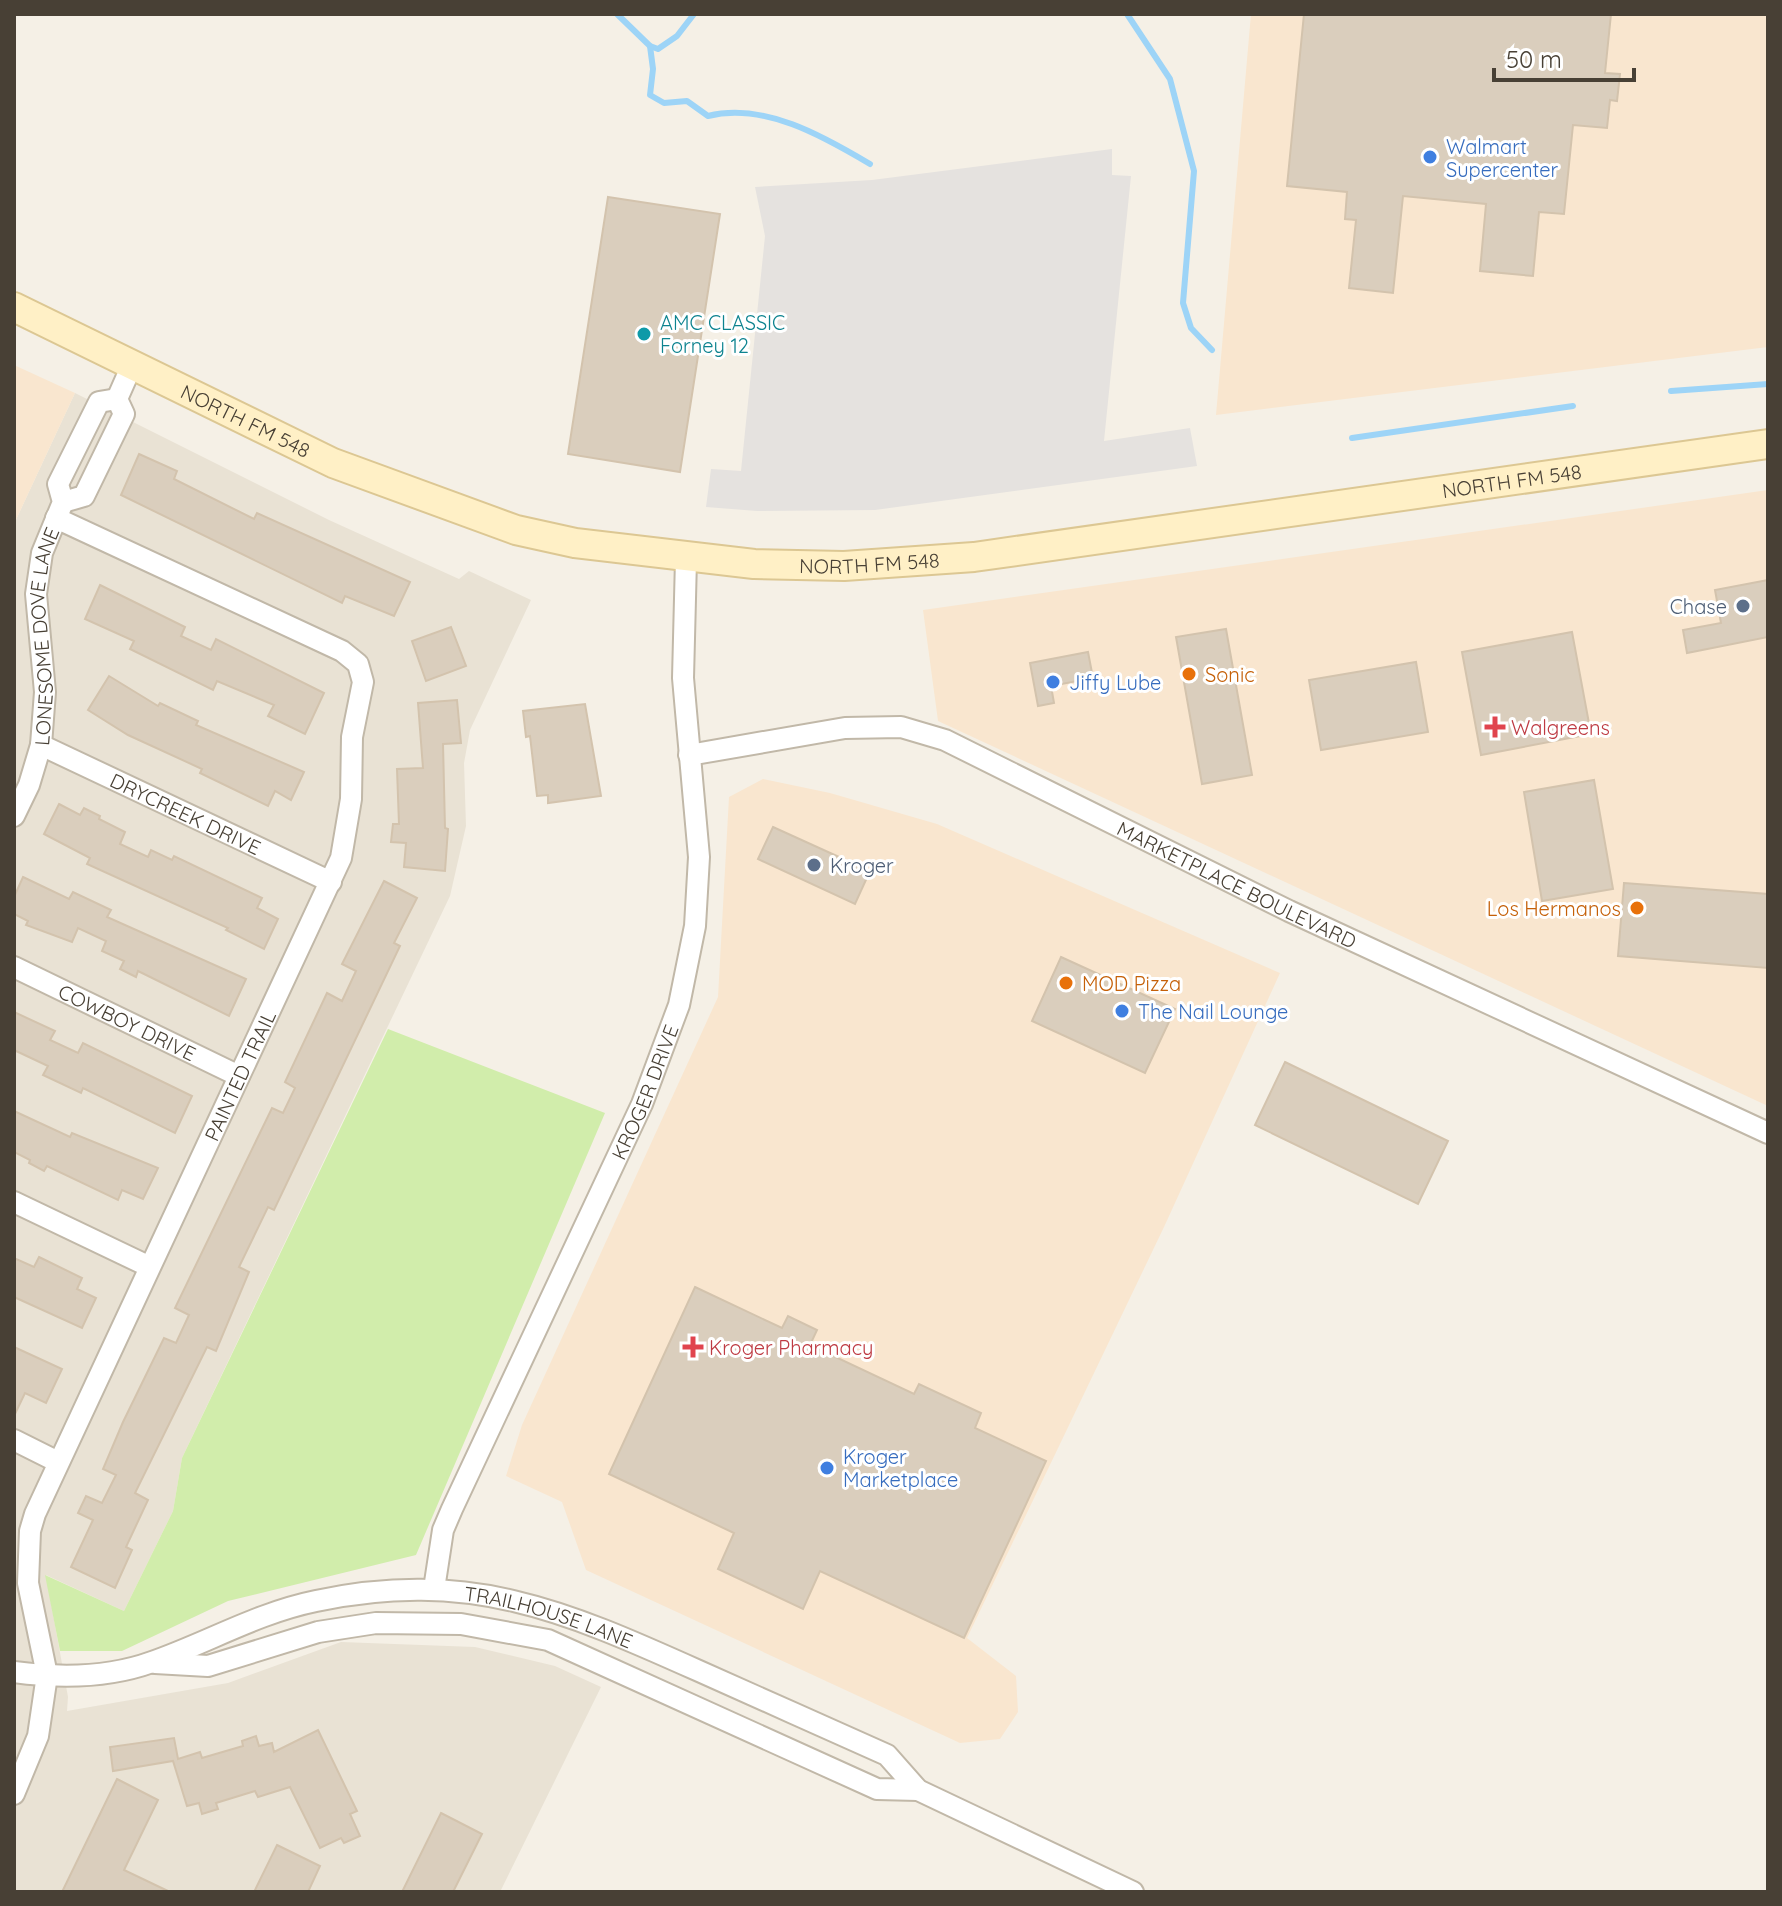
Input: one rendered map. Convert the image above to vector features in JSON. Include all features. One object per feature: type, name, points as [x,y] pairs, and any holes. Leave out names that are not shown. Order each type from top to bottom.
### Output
[{"type":"main road","name":"NORTH FM 548","points":[[14,307],[333,463],[516,530],[575,543],[686,559],[844,566],[974,557],[1768,444]]},
{"type":"street","name":"LONESOME DOVE LANE","points":[[60,510],[84,496],[124,414],[117,399],[132,365]]},
{"type":"street","name":"LONESOME DOVE LANE","points":[[14,816],[29,785],[41,745],[45,692],[36,594],[42,553],[60,510],[58,484],[99,402],[117,399]]},
{"type":"street","name":"PAINTED TRAIL","points":[[14,1794],[38,1736],[47,1675],[31,1602],[27,1565],[35,1514],[56,1461],[341,858],[349,821],[352,737],[363,682],[358,664],[342,651],[60,510]]},
{"type":"street","name":"KROGER DRIVE","points":[[434,1589],[443,1530],[642,1104],[679,1005],[695,926],[699,872],[696,805],[683,678],[686,559]]},
{"type":"street","name":"MARKETPLACE BOULEVARD","points":[[689,755],[845,728],[901,727],[945,740],[1289,911],[1768,1133]]},
{"type":"street","name":"DRYCREEK DRIVE","points":[[41,745],[331,882]]},
{"type":"street","name":"COWBOY DRIVE","points":[[14,967],[239,1076]]},
{"type":"street","points":[[14,1202],[148,1266]]},
{"type":"street","points":[[14,1440],[56,1461]]},
{"type":"street","name":"TRAILHOUSE LANE","points":[[14,1672],[47,1675],[108,1673],[151,1663],[224,1631],[313,1602],[383,1591],[434,1589],[512,1599],[593,1623],[887,1755],[918,1790],[1133,1892]]},
{"type":"street","name":"TRAILHOUSE LANE","points":[[151,1663],[208,1666],[318,1632],[376,1623],[461,1624],[548,1640],[877,1789],[918,1790]]},
{"type":"shaded area","points":[[1251,14],[1768,14],[1768,347],[1216,415]]},
{"type":"shaded area","points":[[1112,149],[1112,175],[1131,176],[1104,441],[1190,428],[1197,466],[875,510],[757,511],[706,507],[711,469],[741,471],[765,236],[755,187],[872,180]]},
{"type":"shaded area","points":[[14,365],[75,393],[14,524]]},
{"type":"shaded area","points":[[75,393],[329,520],[459,579],[469,571],[531,600],[470,730],[464,763],[466,826],[450,896],[182,1458],[173,1511],[124,1611],[46,1575],[68,1697],[67,1711],[228,1683],[341,1642],[475,1647],[555,1666],[601,1687],[500,1892],[14,1892],[14,524]]},
{"type":"shaded area","points":[[1768,490],[1768,1106],[938,721],[923,610]]},
{"type":"shaded area","points":[[763,779],[830,793],[937,824],[1280,973],[1164,1227],[967,1638],[1016,1676],[1018,1712],[1000,1739],[960,1743],[586,1570],[562,1502],[506,1476],[522,1425],[718,997],[729,797]]},
{"type":"green space","points":[[388,1029],[605,1113],[416,1555],[228,1601],[122,1651],[60,1651],[45,1575],[124,1611],[173,1511],[182,1458]]},
{"type":"building","name":"Walmart Supercenter","points":[[1304,14],[1611,14],[1605,73],[1620,74],[1617,101],[1610,100],[1607,128],[1573,125],[1564,214],[1539,212],[1533,276],[1480,271],[1486,204],[1403,196],[1393,293],[1349,288],[1356,220],[1345,219],[1347,192],[1287,186]]},
{"type":"building","name":"AMC CLASSIC Forney 12","points":[[608,197],[720,214],[680,472],[568,454]]},
{"type":"building","points":[[139,454],[177,471],[174,479],[254,519],[257,513],[410,582],[394,616],[345,596],[342,603],[121,495]]},
{"type":"building","name":"Chase","points":[[1768,580],[1768,637],[1687,653],[1683,630],[1721,623],[1715,590]]},
{"type":"building","points":[[100,585],[185,627],[181,636],[211,650],[216,639],[324,693],[305,734],[268,716],[274,705],[217,681],[213,690],[130,649],[134,641],[85,619]]},
{"type":"building","points":[[451,627],[466,666],[426,681],[412,641]]},
{"type":"building","name":"Sonic","points":[[1226,629],[1252,775],[1202,784],[1176,637]]},
{"type":"building","name":"Walgreens","points":[[1572,632],[1591,734],[1481,755],[1462,652]]},
{"type":"building","name":"Jiffy Lube","points":[[1088,652],[1093,678],[1051,686],[1054,703],[1038,706],[1030,663]]},
{"type":"building","points":[[1416,662],[1428,732],[1321,750],[1309,680]]},
{"type":"building","points":[[109,676],[158,706],[160,703],[198,721],[196,725],[304,772],[291,800],[275,791],[268,806],[200,773],[202,769],[128,735],[88,710]]},
{"type":"building","points":[[457,700],[461,743],[443,744],[445,828],[448,829],[445,871],[404,867],[406,843],[391,842],[393,824],[399,824],[397,769],[423,768],[418,703]]},
{"type":"building","points":[[585,704],[601,796],[548,803],[548,795],[537,796],[530,736],[526,737],[523,711]]},
{"type":"building","points":[[1594,780],[1613,889],[1542,901],[1524,792]]},
{"type":"building","points":[[59,804],[80,815],[84,808],[100,816],[99,819],[125,832],[120,844],[148,857],[151,850],[172,860],[174,856],[262,898],[257,908],[278,919],[264,949],[226,930],[228,928],[87,864],[90,858],[44,834]]},
{"type":"building","name":"Kroger","points":[[773,827],[870,871],[855,904],[758,859]]},
{"type":"building","points":[[23,877],[69,899],[73,892],[111,910],[107,917],[246,979],[229,1016],[138,971],[136,977],[120,969],[124,961],[102,951],[106,941],[78,928],[72,942],[26,925],[28,921],[14,914],[14,897]]},
{"type":"building","points":[[384,881],[417,898],[394,943],[400,946],[274,1210],[268,1207],[239,1267],[249,1272],[216,1351],[207,1347],[135,1493],[148,1500],[126,1547],[132,1550],[115,1588],[71,1567],[93,1520],[78,1513],[86,1496],[102,1503],[116,1475],[103,1469],[123,1422],[164,1338],[176,1343],[189,1315],[175,1308],[272,1108],[283,1113],[295,1088],[285,1082],[327,993],[342,1001],[356,971],[342,964]]},
{"type":"building","points":[[1624,883],[1768,894],[1768,968],[1618,956]]},
{"type":"building","points":[[1061,957],[1175,1009],[1145,1073],[1032,1021]]},
{"type":"building","points":[[14,1012],[55,1031],[50,1040],[78,1053],[83,1043],[192,1096],[175,1133],[83,1088],[81,1093],[43,1075],[48,1066],[14,1050]]},
{"type":"building","points":[[1285,1062],[1448,1141],[1418,1204],[1255,1125]]},
{"type":"building","points":[[14,1111],[70,1137],[72,1133],[158,1168],[143,1199],[122,1190],[118,1200],[47,1166],[44,1171],[29,1163],[30,1160],[14,1152]]},
{"type":"building","points":[[39,1257],[82,1278],[77,1289],[96,1298],[82,1328],[14,1297],[14,1258],[34,1267]]},
{"type":"building","name":"Kroger Marketplace","points":[[695,1287],[782,1328],[788,1316],[817,1330],[810,1345],[914,1394],[919,1384],[981,1413],[975,1428],[1046,1461],[964,1638],[820,1571],[803,1609],[718,1569],[734,1533],[609,1474]]},
{"type":"building","points":[[14,1347],[62,1369],[46,1403],[25,1393],[14,1416]]},
{"type":"building","points":[[318,1730],[357,1811],[350,1814],[360,1836],[344,1843],[341,1838],[320,1848],[290,1787],[258,1797],[255,1791],[216,1803],[218,1809],[202,1814],[199,1803],[187,1806],[173,1761],[113,1771],[110,1747],[174,1738],[178,1759],[200,1752],[202,1758],[243,1746],[242,1741],[256,1736],[259,1746],[272,1743],[274,1752]]},
{"type":"building","points":[[117,1779],[158,1800],[124,1870],[170,1892],[62,1892]]},
{"type":"building","points":[[441,1813],[482,1834],[453,1892],[402,1892]]},
{"type":"building","points":[[277,1845],[320,1866],[308,1892],[254,1892]]},
{"type":"waterway","points":[[617,14],[650,46],[658,49],[677,36],[694,14]]},
{"type":"waterway","points":[[1127,14],[1170,79],[1194,171],[1183,303],[1191,328],[1212,350]]},
{"type":"waterway","points":[[650,46],[653,69],[650,95],[664,103],[687,101],[708,116],[750,114],[792,124],[870,164]]},
{"type":"waterway","points":[[1671,391],[1768,384]]},
{"type":"waterway","points":[[1352,438],[1573,406]]},
{"type":"place","name":"Walmart Supercenter","points":[[1430,157]]},
{"type":"place","name":"AMC CLASSIC Forney 12","points":[[644,334]]},
{"type":"place","name":"Chase","points":[[1743,606]]},
{"type":"place","name":"Sonic","points":[[1189,674]]},
{"type":"place","name":"Jiffy Lube","points":[[1053,682]]},
{"type":"place","name":"Walgreens","points":[[1495,727]]},
{"type":"place","name":"Kroger","points":[[814,865]]},
{"type":"place","name":"Los Hermanos","points":[[1637,908]]},
{"type":"place","name":"MOD Pizza","points":[[1066,983]]},
{"type":"place","name":"The Nail Lounge","points":[[1122,1011]]},
{"type":"place","name":"Kroger Pharmacy","points":[[693,1347]]},
{"type":"place","name":"Kroger Marketplace","points":[[827,1468]]}]
